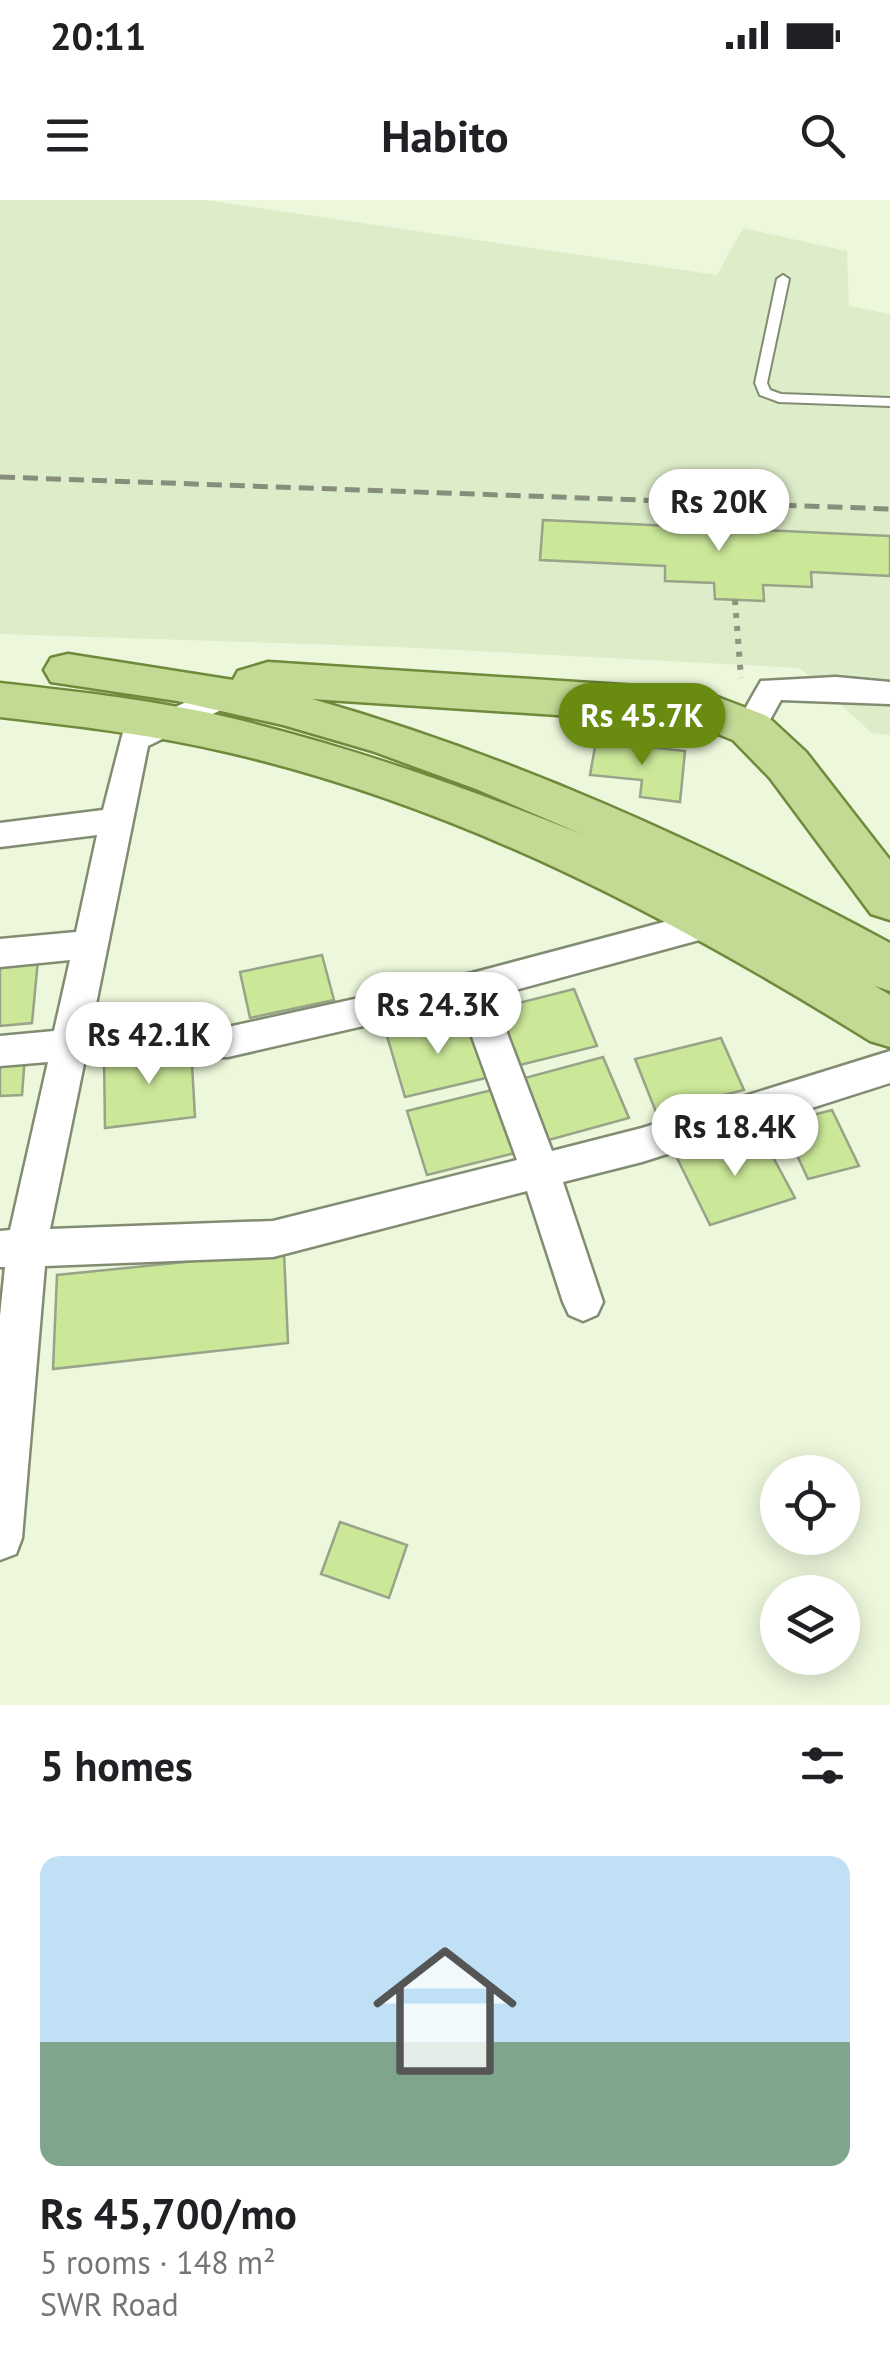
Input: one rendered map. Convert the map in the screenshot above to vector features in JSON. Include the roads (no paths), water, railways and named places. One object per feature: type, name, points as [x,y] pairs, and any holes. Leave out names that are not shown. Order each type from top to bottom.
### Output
[{"type":"main road","points":[[0,665],[147,677],[397,742],[515,783],[672,853],[890,968]]},
{"type":"main road","points":[[224,695],[268,679],[699,707],[750,728],[788,765],[890,899]]},
{"type":"main road","points":[[0,700],[86,706],[233,734],[478,813],[670,897],[890,1024]]},
{"type":"street","points":[[750,728],[772,690],[890,693]]},
{"type":"street","points":[[0,1538],[14,1247],[73,1044],[134,740],[224,695]]},
{"type":"street","points":[[0,835],[118,820]]},
{"type":"street","points":[[0,1051],[73,1044],[228,1042],[472,987],[713,922]]},
{"type":"street","points":[[0,953],[93,944]]},
{"type":"street","points":[[472,987],[583,1302]]},
{"type":"street","points":[[14,1247],[273,1239],[642,1145],[890,1067]]},
{"type":"lane","points":[[784,279],[761,383],[765,392],[779,398],[890,402]]},
{"type":"railway","points":[[0,477],[890,509]]}]
